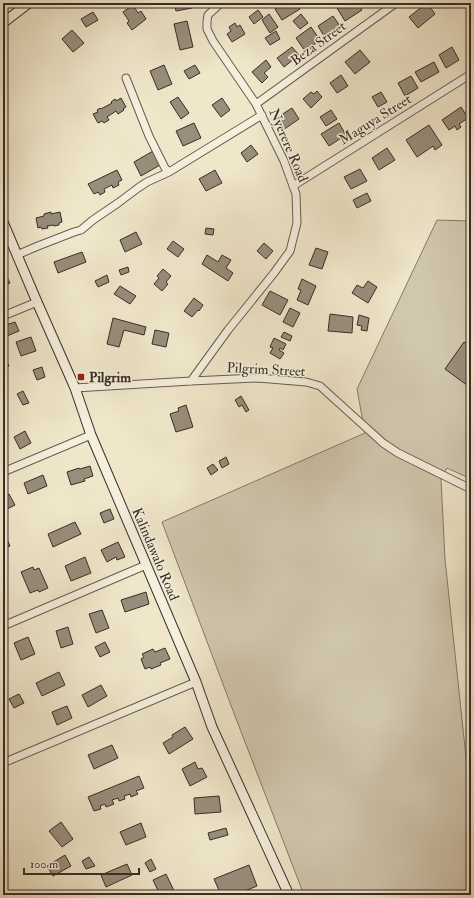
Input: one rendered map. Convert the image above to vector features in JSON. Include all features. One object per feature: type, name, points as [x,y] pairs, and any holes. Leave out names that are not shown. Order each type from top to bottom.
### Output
[{"type":"street","points":[[3,23],[29,3]]},
{"type":"street","name":"Nyerere Road","points":[[191,380],[290,251],[297,222],[296,194],[284,160],[256,104],[213,41],[208,29],[208,15],[221,3]]},
{"type":"street","name":"Beza Street","points":[[256,104],[396,3]]},
{"type":"street","name":"Maguya Street","points":[[293,186],[471,74]]},
{"type":"street","points":[[126,78],[149,136],[168,172]]},
{"type":"street","points":[[17,255],[59,237],[81,230],[138,188],[168,172],[262,115]]},
{"type":"street","name":"Kalindawalo Road","points":[[3,222],[75,388],[91,435],[196,682],[212,727],[289,895]]},
{"type":"street","points":[[3,316],[37,302]]},
{"type":"street","name":"Pilgrim Street","points":[[75,388],[191,380],[258,378],[306,382],[320,386],[383,443],[398,453],[471,489]]},
{"type":"street","points":[[3,472],[91,435]]},
{"type":"street","points":[[3,626],[146,565]]},
{"type":"street","points":[[3,762],[196,682]]},
{"type":"shaded area","points":[[437,220],[471,221],[471,479],[447,468],[441,479],[445,559],[468,776],[471,826],[471,895],[304,895],[162,522],[365,433],[357,389]]},
{"type":"building","points":[[174,3],[191,3],[192,8],[176,11]]},
{"type":"building","points":[[285,3],[296,3],[300,9],[282,20],[275,9]]},
{"type":"building","points":[[344,3],[358,3],[362,10],[345,21],[337,8]]},
{"type":"building","points":[[427,3],[435,14],[418,28],[409,17]]},
{"type":"building","points":[[133,5],[138,13],[141,11],[146,19],[132,30],[127,23],[129,21],[123,12]]},
{"type":"building","points":[[258,10],[263,17],[254,24],[249,17]]},
{"type":"building","points":[[93,12],[98,20],[86,27],[81,19]]},
{"type":"building","points":[[269,14],[278,27],[270,33],[262,20]]},
{"type":"building","points":[[301,14],[308,23],[300,29],[293,21]]},
{"type":"building","points":[[333,16],[340,26],[324,36],[318,26]]},
{"type":"building","points":[[187,21],[193,47],[180,50],[174,24]]},
{"type":"building","points":[[235,23],[237,27],[240,25],[245,34],[232,42],[227,34],[231,31],[229,27]]},
{"type":"building","points":[[311,27],[320,40],[305,51],[296,38]]},
{"type":"building","points":[[72,30],[84,43],[73,52],[62,39]]},
{"type":"building","points":[[276,31],[280,39],[270,45],[265,38]]},
{"type":"building","points":[[292,47],[299,55],[284,67],[277,58]]},
{"type":"building","points":[[452,47],[459,60],[446,68],[439,55]]},
{"type":"building","points":[[360,50],[370,62],[355,74],[345,62]]},
{"type":"building","points":[[266,60],[271,67],[264,73],[268,77],[262,83],[252,72]]},
{"type":"building","points":[[434,62],[439,72],[421,82],[415,72]]},
{"type":"building","points":[[164,65],[172,84],[158,90],[150,71]]},
{"type":"building","points":[[195,65],[200,73],[189,79],[184,71]]},
{"type":"building","points":[[341,75],[348,86],[337,93],[330,83]]},
{"type":"building","points":[[411,76],[418,88],[405,96],[398,83]]},
{"type":"building","points":[[317,91],[322,97],[311,108],[303,99],[311,92],[314,94]]},
{"type":"building","points":[[381,92],[387,102],[378,107],[372,97]]},
{"type":"building","points":[[178,97],[189,113],[181,119],[170,102]]},
{"type":"building","points":[[121,98],[126,107],[123,109],[124,110],[118,114],[116,111],[107,117],[109,120],[104,123],[102,121],[98,123],[93,114],[98,112],[97,110],[100,108],[101,109],[112,103],[111,102],[115,99],[116,101]]},
{"type":"building","points":[[222,98],[230,110],[221,117],[212,105]]},
{"type":"building","points":[[461,107],[468,118],[459,124],[461,127],[457,130],[455,126],[449,130],[442,120]]},
{"type":"building","points":[[292,108],[299,119],[283,130],[275,119]]},
{"type":"building","points":[[331,110],[337,119],[326,126],[320,117]]},
{"type":"building","points":[[194,123],[201,138],[183,146],[176,131]]},
{"type":"building","points":[[339,123],[346,135],[329,146],[321,134]]},
{"type":"building","points":[[429,125],[442,145],[435,150],[433,146],[417,157],[406,140]]},
{"type":"building","points":[[251,145],[258,154],[247,162],[241,153]]},
{"type":"building","points":[[387,148],[395,160],[379,170],[372,158]]},
{"type":"building","points":[[153,151],[160,165],[141,176],[134,162]]},
{"type":"building","points":[[360,169],[367,181],[351,189],[344,177]]},
{"type":"building","points":[[117,170],[122,180],[118,182],[119,185],[113,188],[112,185],[104,189],[105,192],[100,195],[98,192],[94,194],[88,184]]},
{"type":"building","points":[[215,170],[222,183],[206,191],[199,179]]},
{"type":"building","points":[[367,193],[371,201],[357,208],[353,200]]},
{"type":"building","points":[[51,212],[51,214],[60,212],[62,222],[59,223],[59,225],[47,226],[48,228],[38,228],[36,218]]},
{"type":"building","points":[[206,228],[214,229],[213,235],[205,234]]},
{"type":"building","points":[[136,232],[142,244],[125,252],[120,240]]},
{"type":"building","points":[[173,241],[184,249],[178,257],[167,249]]},
{"type":"building","points":[[264,243],[273,251],[266,259],[257,251]]},
{"type":"building","points":[[316,248],[328,252],[322,269],[309,265]]},
{"type":"building","points":[[82,252],[86,262],[58,273],[54,262]]},
{"type":"building","points":[[207,255],[218,262],[222,255],[231,260],[226,268],[233,273],[228,281],[202,264]]},
{"type":"building","points":[[128,267],[129,272],[121,275],[119,270]]},
{"type":"building","points":[[163,269],[171,276],[166,282],[168,284],[162,291],[154,284],[159,278],[157,276]]},
{"type":"building","points":[[3,270],[10,283],[3,286]]},
{"type":"building","points":[[107,275],[109,282],[98,287],[95,281]]},
{"type":"building","points":[[302,279],[316,286],[308,305],[297,300],[301,290],[298,289]]},
{"type":"building","points":[[368,281],[377,287],[368,303],[352,293],[357,285],[363,288]]},
{"type":"building","points":[[120,286],[136,296],[130,304],[114,294]]},
{"type":"building","points":[[270,291],[288,300],[280,315],[262,305]]},
{"type":"building","points":[[194,298],[203,305],[192,317],[184,311]]},
{"type":"building","points":[[290,308],[300,313],[293,327],[283,322]]},
{"type":"building","points":[[330,314],[353,317],[352,333],[328,331]]},
{"type":"building","points":[[359,315],[369,318],[367,331],[361,330],[362,326],[357,325]]},
{"type":"building","points":[[113,318],[146,327],[144,335],[124,330],[119,347],[107,344]]},
{"type":"building","points":[[15,322],[19,331],[7,336],[3,326]]},
{"type":"building","points":[[155,330],[169,333],[166,347],[152,344]]},
{"type":"building","points":[[284,332],[292,336],[290,341],[281,337]]},
{"type":"building","points":[[31,337],[36,351],[21,356],[16,342]]},
{"type":"building","points":[[274,338],[286,344],[283,350],[280,348],[279,350],[284,353],[280,359],[270,353],[273,348],[270,347]]},
{"type":"building","points":[[464,342],[471,347],[471,388],[445,369]]},
{"type":"building","points":[[3,353],[9,366],[3,369]]},
{"type":"building","points":[[42,367],[45,377],[37,380],[33,370]]},
{"type":"building","points":[[23,391],[29,403],[23,405],[17,394]]},
{"type":"building","points":[[241,396],[249,410],[246,412],[242,405],[239,407],[235,400]]},
{"type":"building","points":[[186,405],[193,427],[176,432],[170,414],[179,411],[178,408]]},
{"type":"building","points":[[25,431],[31,443],[20,449],[14,437]]},
{"type":"building","points":[[226,457],[229,464],[222,468],[219,461]]},
{"type":"building","points":[[213,464],[218,470],[211,475],[207,468]]},
{"type":"building","points":[[90,466],[93,476],[84,479],[85,481],[71,485],[67,472]]},
{"type":"building","points":[[43,475],[47,486],[28,494],[24,483]]},
{"type":"building","points":[[9,494],[15,505],[3,511],[3,497]]},
{"type":"building","points":[[110,509],[114,519],[104,523],[100,513]]},
{"type":"building","points":[[75,522],[81,534],[53,547],[48,534]]},
{"type":"building","points":[[3,530],[10,546],[3,549]]},
{"type":"building","points":[[118,542],[125,557],[117,560],[116,557],[107,562],[101,550]]},
{"type":"building","points":[[85,557],[91,573],[71,581],[65,566]]},
{"type":"building","points":[[33,567],[34,570],[39,568],[48,588],[39,592],[38,590],[30,593],[21,572]]},
{"type":"building","points":[[146,592],[149,604],[125,612],[121,600]]},
{"type":"building","points":[[102,610],[109,628],[96,633],[89,614]]},
{"type":"building","points":[[68,627],[73,644],[61,648],[56,631]]},
{"type":"building","points":[[28,637],[35,654],[21,660],[14,643]]},
{"type":"building","points":[[105,642],[110,652],[100,657],[95,647]]},
{"type":"building","points":[[165,648],[170,659],[151,669],[150,667],[145,669],[141,659],[144,657],[142,654],[153,649],[155,652]]},
{"type":"building","points":[[59,672],[65,685],[42,696],[36,683]]},
{"type":"building","points":[[101,685],[107,696],[88,707],[82,695]]},
{"type":"building","points":[[19,694],[24,703],[14,708],[9,699]]},
{"type":"building","points":[[67,706],[72,718],[57,725],[52,712]]},
{"type":"building","points":[[185,727],[193,739],[169,754],[163,743]]},
{"type":"building","points":[[112,745],[118,758],[94,769],[88,755]]},
{"type":"building","points":[[195,762],[198,769],[202,768],[207,777],[190,786],[182,769]]},
{"type":"building","points":[[139,776],[144,788],[136,791],[138,794],[131,797],[130,794],[124,796],[125,799],[119,801],[118,798],[112,800],[114,804],[106,807],[105,804],[100,806],[101,809],[94,811],[88,797]]},
{"type":"building","points":[[219,796],[221,812],[195,814],[194,798]]},
{"type":"building","points":[[61,822],[73,839],[62,847],[49,831]]},
{"type":"building","points":[[141,823],[146,837],[126,845],[120,832]]},
{"type":"building","points":[[226,828],[228,835],[210,840],[208,833]]},
{"type":"building","points":[[65,855],[71,866],[53,876],[47,866]]},
{"type":"building","points":[[89,857],[95,866],[86,869],[82,861]]},
{"type":"building","points":[[151,859],[156,869],[150,872],[145,863]]},
{"type":"building","points":[[127,864],[132,875],[106,887],[101,875]]},
{"type":"building","points":[[249,865],[257,886],[235,895],[221,895],[214,879]]},
{"type":"building","points":[[166,874],[176,895],[160,895],[153,880]]},
{"type":"place","name":"Pilgrim","points":[[81,377]]}]
